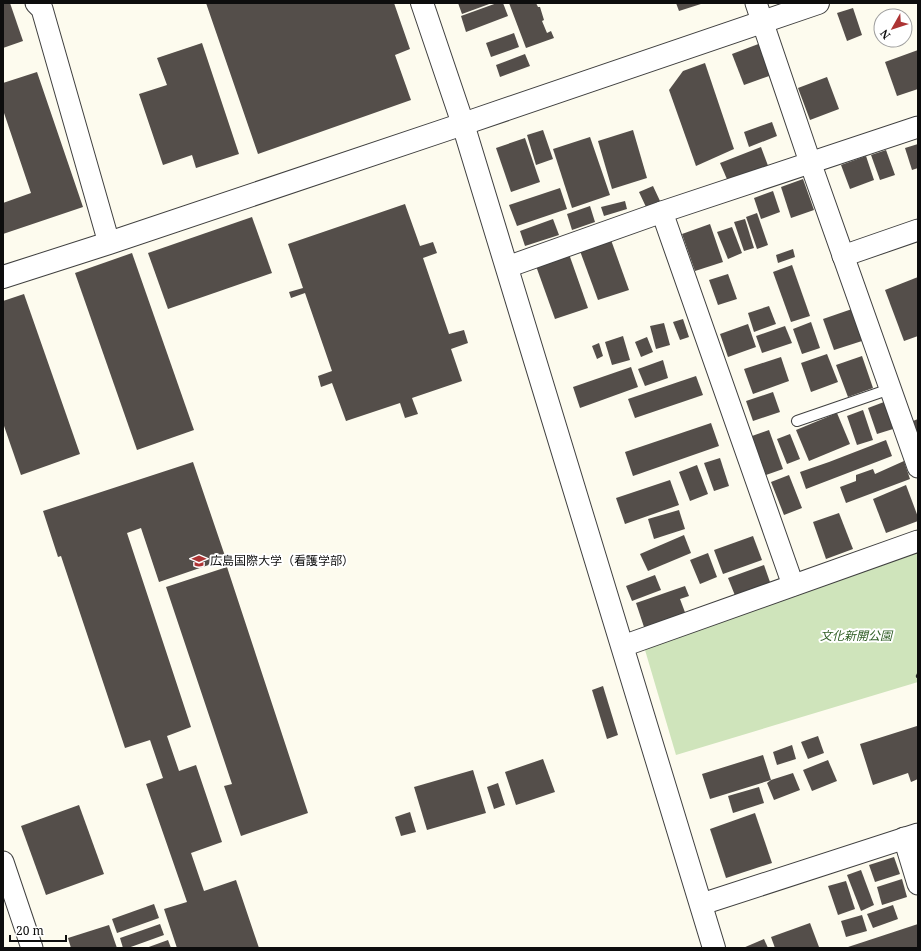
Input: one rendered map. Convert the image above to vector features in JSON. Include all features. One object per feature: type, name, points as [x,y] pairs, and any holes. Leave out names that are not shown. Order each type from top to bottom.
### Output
[{"type":"street","points":[[36,3],[42,9],[109,243]]},
{"type":"street","points":[[422,3],[463,124],[702,904],[714,948]]},
{"type":"street","points":[[3,277],[463,124],[759,13],[818,3]]},
{"type":"street","points":[[759,13],[918,467]]},
{"type":"street","points":[[507,267],[662,212],[918,127]]},
{"type":"street","points":[[662,212],[793,585]]},
{"type":"street","points":[[844,256],[918,230]]},
{"type":"street","points":[[623,646],[918,541]]},
{"type":"street","points":[[702,904],[911,836],[918,884]]},
{"type":"street","points":[[3,862],[11,912],[32,948]]},
{"type":"lane","points":[[797,421],[890,389]]},
{"type":"path","points":[[918,674],[918,679]]},
{"type":"green space","name":"文化新開公園","points":[[918,549],[918,682],[676,755],[645,650],[648,646]]},
{"type":"building","points":[[3,3],[10,3],[23,41],[3,48]]},
{"type":"building","points":[[206,3],[394,3],[410,49],[395,55],[411,100],[258,154]]},
{"type":"building","points":[[458,3],[492,3],[462,14]]},
{"type":"building","points":[[497,3],[503,3],[508,16],[466,32],[461,16]]},
{"type":"building","points":[[509,3],[536,3],[538,7],[540,7],[544,20],[542,21],[547,33],[551,31],[554,38],[526,48]]},
{"type":"building","points":[[676,3],[704,3],[679,11]]},
{"type":"building","points":[[853,8],[862,35],[847,41],[837,13]]},
{"type":"building","points":[[514,33],[519,47],[491,57],[486,43]]},
{"type":"building","points":[[202,43],[239,154],[196,168],[192,155],[163,165],[139,94],[167,85],[157,58]]},
{"type":"building","points":[[761,43],[772,75],[744,85],[732,54]]},
{"type":"building","points":[[918,50],[918,89],[897,96],[885,62]]},
{"type":"building","points":[[525,54],[530,66],[500,77],[496,65]]},
{"type":"building","points":[[705,63],[734,149],[696,166],[669,90],[683,71]]},
{"type":"building","points":[[37,72],[83,207],[3,234],[3,203],[31,193],[3,110],[3,83]]},
{"type":"building","points":[[827,77],[839,109],[810,120],[798,88]]},
{"type":"building","points":[[772,122],[777,136],[749,147],[744,132]]},
{"type":"building","points":[[543,130],[553,159],[536,165],[527,135]]},
{"type":"building","points":[[633,130],[647,178],[612,189],[598,141]]},
{"type":"building","points":[[590,137],[610,195],[572,208],[553,149]]},
{"type":"building","points":[[525,138],[540,182],[511,192],[496,148]]},
{"type":"building","points":[[918,144],[918,168],[912,170],[905,148]]},
{"type":"building","points":[[761,147],[770,171],[730,186],[720,163]]},
{"type":"building","points":[[886,150],[895,175],[880,180],[871,155]]},
{"type":"building","points":[[866,156],[874,180],[850,189],[841,165]]},
{"type":"building","points":[[803,179],[814,210],[791,218],[781,187]]},
{"type":"building","points":[[653,186],[660,201],[646,207],[639,192]]},
{"type":"building","points":[[560,188],[567,209],[517,226],[509,205]]},
{"type":"building","points":[[773,191],[780,212],[761,219],[754,198]]},
{"type":"building","points":[[625,201],[627,209],[604,216],[601,207]]},
{"type":"building","points":[[405,204],[420,246],[433,242],[437,253],[423,258],[449,334],[464,330],[468,343],[451,349],[462,381],[412,398],[418,414],[405,418],[400,403],[346,421],[332,383],[321,387],[318,376],[332,371],[305,293],[291,298],[289,292],[303,288],[288,244]]},
{"type":"building","points":[[590,206],[595,222],[572,230],[567,214]]},
{"type":"building","points":[[757,213],[768,245],[757,249],[746,217]]},
{"type":"building","points":[[252,217],[272,273],[168,309],[148,253]]},
{"type":"building","points":[[553,219],[559,235],[525,246],[520,231]]},
{"type":"building","points":[[745,219],[754,248],[744,251],[734,222]]},
{"type":"building","points":[[710,224],[723,262],[695,271],[682,234]]},
{"type":"building","points":[[732,227],[742,253],[728,259],[717,232]]},
{"type":"building","points":[[611,240],[629,290],[598,300],[580,251]]},
{"type":"building","points":[[793,249],[795,257],[778,263],[776,255]]},
{"type":"building","points":[[132,253],[194,430],[137,450],[75,273]]},
{"type":"building","points":[[569,254],[588,308],[555,319],[536,266]]},
{"type":"building","points":[[792,265],[810,316],[791,322],[773,272]]},
{"type":"building","points":[[728,274],[737,299],[718,305],[709,280]]},
{"type":"building","points":[[918,277],[918,336],[904,341],[885,290]]},
{"type":"building","points":[[24,294],[80,454],[21,475],[3,423],[3,301]]},
{"type":"building","points":[[769,306],[776,324],[754,332],[748,313]]},
{"type":"building","points":[[852,309],[862,341],[834,350],[823,319]]},
{"type":"building","points":[[683,319],[689,337],[680,340],[673,322]]},
{"type":"building","points":[[811,322],[820,348],[802,354],[793,329]]},
{"type":"building","points":[[664,323],[670,345],[656,349],[650,326]]},
{"type":"building","points":[[748,324],[756,347],[728,357],[720,334]]},
{"type":"building","points":[[785,326],[792,343],[762,353],[756,336]]},
{"type":"building","points":[[623,336],[630,360],[612,365],[605,342]]},
{"type":"building","points":[[647,337],[653,352],[641,357],[635,342]]},
{"type":"building","points":[[599,343],[603,356],[597,359],[592,346]]},
{"type":"building","points":[[827,354],[838,382],[811,392],[801,363]]},
{"type":"building","points":[[862,356],[873,388],[848,397],[836,365]]},
{"type":"building","points":[[781,357],[789,381],[753,394],[744,369]]},
{"type":"building","points":[[663,360],[668,378],[645,386],[638,369]]},
{"type":"building","points":[[631,367],[638,387],[580,408],[573,387]]},
{"type":"building","points":[[696,376],[703,395],[635,418],[628,399]]},
{"type":"building","points":[[773,392],[780,412],[753,421],[746,401]]},
{"type":"building","points":[[884,402],[893,429],[877,434],[868,408]]},
{"type":"building","points":[[863,410],[873,440],[857,445],[847,416]]},
{"type":"building","points":[[837,413],[850,444],[809,461],[796,430]]},
{"type":"building","points":[[918,419],[918,436],[913,421]]},
{"type":"building","points":[[711,423],[719,446],[633,476],[625,452]]},
{"type":"building","points":[[769,430],[783,469],[766,475],[752,436]]},
{"type":"building","points":[[790,434],[800,459],[787,464],[777,439]]},
{"type":"building","points":[[886,440],[892,456],[806,489],[800,472]]},
{"type":"building","points":[[720,458],[729,486],[714,491],[704,463]]},
{"type":"building","points":[[904,461],[910,479],[846,503],[840,487],[856,481],[856,475],[873,469],[875,474]]},
{"type":"building","points":[[193,462],[226,559],[159,582],[141,528],[127,533],[191,727],[167,736],[179,771],[196,765],[222,842],[191,853],[204,891],[236,880],[259,948],[177,948],[164,909],[187,902],[146,784],[163,778],[150,740],[125,748],[61,556],[58,557],[43,511]]},
{"type":"building","points":[[697,465],[708,494],[690,501],[679,472]]},
{"type":"building","points":[[789,475],[802,508],[784,515],[771,482]]},
{"type":"building","points":[[670,480],[679,505],[625,524],[616,498]]},
{"type":"building","points":[[906,485],[918,517],[918,521],[886,533],[873,499]]},
{"type":"building","points":[[679,510],[685,529],[654,539],[648,519]]},
{"type":"building","points":[[839,513],[853,549],[826,559],[813,522]]},
{"type":"building","points":[[684,535],[691,553],[648,571],[640,554]]},
{"type":"building","points":[[753,536],[762,560],[723,574],[714,550]]},
{"type":"building","points":[[708,553],[717,577],[700,584],[690,560]]},
{"type":"building","points":[[764,565],[771,585],[736,598],[728,578]]},
{"type":"building","points":[[227,567],[308,813],[241,836],[224,786],[232,784],[166,587]]},
{"type":"building","points":[[655,575],[661,590],[632,601],[626,586]]},
{"type":"building","points":[[685,586],[689,596],[680,599],[686,615],[645,630],[636,603]]},
{"type":"building","points":[[603,686],[618,735],[607,739],[592,690]]},
{"type":"building","points":[[917,726],[918,779],[911,782],[908,773],[873,785],[860,744]]},
{"type":"building","points":[[818,736],[824,753],[808,759],[801,742]]},
{"type":"building","points":[[792,745],[796,759],[777,765],[773,752]]},
{"type":"building","points":[[763,755],[771,780],[710,799],[702,774]]},
{"type":"building","points":[[543,759],[555,792],[516,805],[505,772]]},
{"type":"building","points":[[828,760],[837,781],[812,791],[803,770]]},
{"type":"building","points":[[473,770],[486,813],[427,830],[414,787]]},
{"type":"building","points":[[793,773],[800,790],[774,800],[767,783],[771,780]]},
{"type":"building","points":[[498,783],[505,805],[494,809],[487,787]]},
{"type":"building","points":[[759,787],[764,803],[733,813],[728,796]]},
{"type":"building","points":[[79,805],[104,874],[46,895],[21,826]]},
{"type":"building","points":[[410,812],[416,832],[401,836],[395,817]]},
{"type":"building","points":[[755,813],[772,863],[726,878],[710,829]]},
{"type":"building","points":[[894,857],[900,874],[875,882],[869,865]]},
{"type":"building","points":[[861,870],[874,905],[861,911],[847,875]]},
{"type":"building","points":[[902,879],[907,897],[882,905],[877,887]]},
{"type":"building","points":[[846,881],[855,909],[838,915],[828,886]]},
{"type":"building","points":[[154,904],[159,918],[117,933],[112,919]]},
{"type":"building","points":[[893,905],[898,919],[873,928],[867,914]]},
{"type":"building","points":[[862,915],[867,931],[846,937],[841,921]]},
{"type":"building","points":[[810,923],[819,947],[775,948],[771,937]]},
{"type":"building","points":[[160,924],[164,935],[128,948],[123,948],[120,938]]},
{"type":"building","points":[[918,924],[918,948],[845,948]]},
{"type":"building","points":[[109,925],[117,948],[71,948],[68,938]]},
{"type":"building","points":[[764,939],[768,948],[743,948]]},
{"type":"building","points":[[168,940],[171,948],[146,948]]},
{"type":"place","name":"広島国際大学（看護学部）","points":[[199,561]]}]
